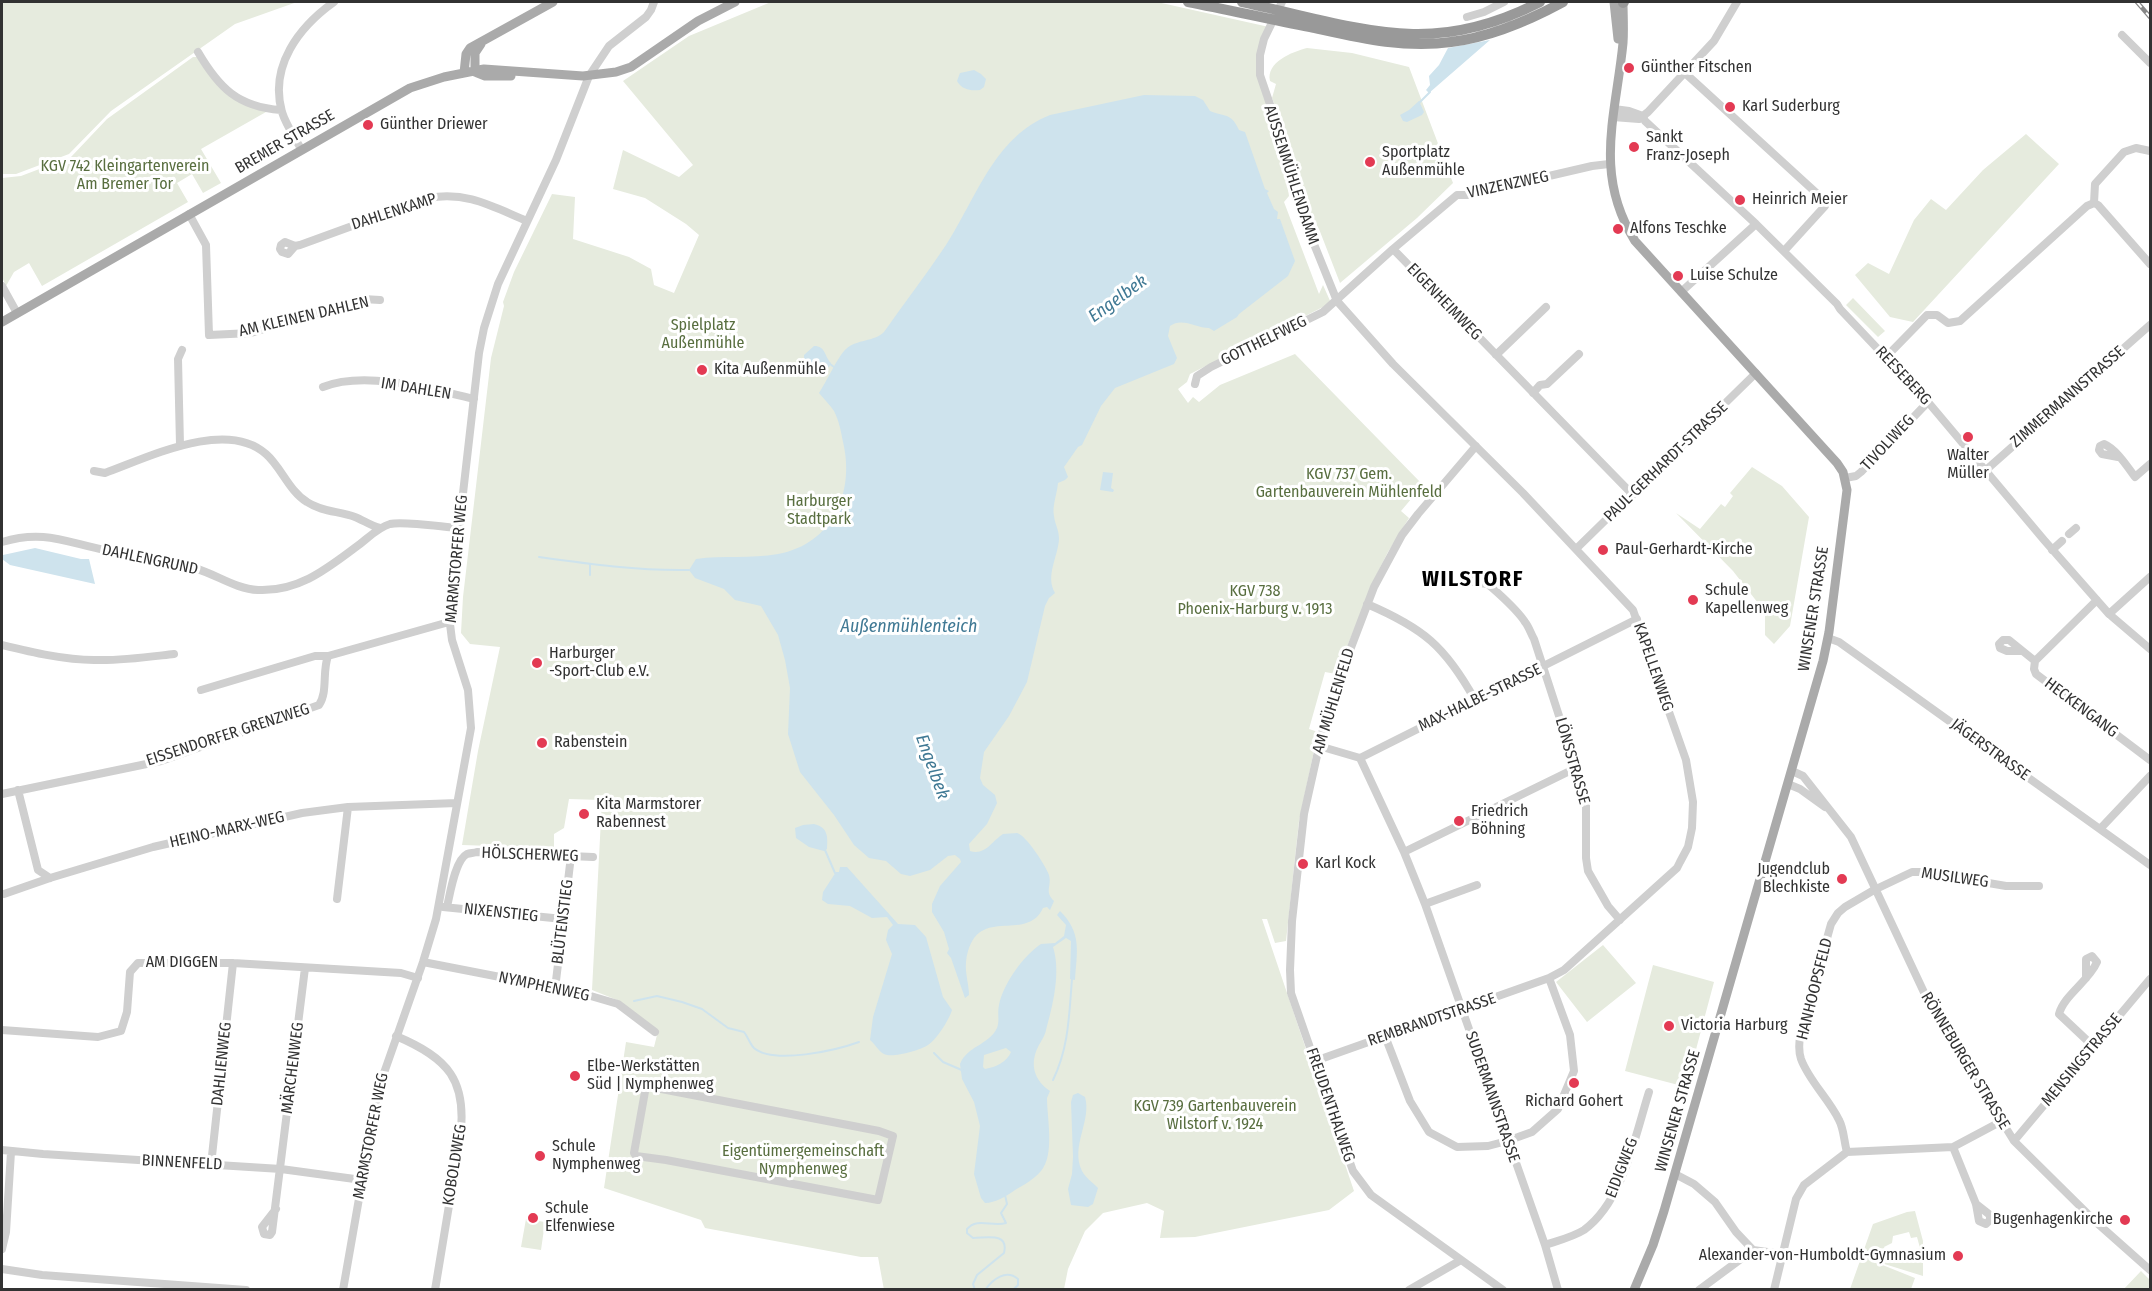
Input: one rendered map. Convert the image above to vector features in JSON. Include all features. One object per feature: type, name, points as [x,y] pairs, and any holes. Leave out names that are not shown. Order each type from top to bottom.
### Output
[{"type":"highway","points":[[1188,2],[1265,12],[1283,11],[1413,39],[1453,42],[1490,34],[1518,24],[1563,2]]},
{"type":"highway","points":[[1242,2],[1265,12]]},
{"type":"highway","points":[[1413,39],[1492,22],[1540,2]]},
{"type":"main road","points":[[464,73],[466,54],[471,48],[553,2]]},
{"type":"main road","name":"BREMER STRASSE","points":[[2,322],[410,88],[444,77],[487,69],[567,75],[613,73],[631,67],[698,21],[735,2]]},
{"type":"main road","points":[[1621,2],[1624,34],[1613,113],[1610,164],[1613,191],[1624,224],[1635,241],[1837,463],[1845,478]]},
{"type":"main road","points":[[475,72],[475,53],[482,42]]},
{"type":"main road","name":"WINSENER STRASSE","points":[[1634,1290],[1653,1245],[1675,1174],[1821,669],[1828,638],[1846,493],[1845,478]]},
{"type":"street","points":[[301,150],[281,110],[279,82],[282,66],[294,39],[322,10],[334,2]]},
{"type":"street","name":"MARMSTORFER WEG","points":[[343,1290],[378,1090],[418,978],[438,907],[472,722],[468,690],[455,651],[449,622],[479,353],[491,306],[505,265],[556,160],[596,64],[616,40],[646,17],[654,2]]},
{"type":"street","points":[[1467,17],[1504,2]]},
{"type":"street","points":[[1613,113],[1635,119],[1643,116],[1714,41],[1737,2]]},
{"type":"street","name":"AUSSENMÜHLENDAMM","points":[[1283,11],[1269,27],[1262,45],[1259,67],[1263,90],[1288,156],[1303,217],[1337,301]]},
{"type":"street","points":[[2122,35],[2151,63]]},
{"type":"street","points":[[198,52],[217,81],[246,104],[262,109],[281,110]]},
{"type":"street","points":[[1685,73],[1824,200],[1825,206],[1784,251]]},
{"type":"street","name":"REESEBERG","points":[[1643,116],[1644,120],[1837,303],[1840,309],[1928,402],[2109,614],[2151,649]]},
{"type":"street","points":[[2094,203],[2095,184],[2124,152],[2136,148],[2151,151]]},
{"type":"street","name":"VINZENZWEG","points":[[1337,301],[1393,249],[1457,195],[1467,195],[1592,166],[1610,164]]},
{"type":"street","name":"DAHLENKAMP","points":[[295,246],[429,198],[447,195],[472,198],[527,221]]},
{"type":"street","points":[[2094,203],[2151,264]]},
{"type":"street","points":[[1886,357],[1927,315],[1937,315],[1948,323],[1960,321],[2087,206],[2094,203]]},
{"type":"street","name":"AM KLEINEN DAHLEN","points":[[189,214],[206,245],[209,335],[251,333],[363,299],[380,300]]},
{"type":"street","points":[[1681,292],[1756,224]]},
{"type":"street","name":"EIGENHEIMWEG","points":[[1393,249],[1633,495]]},
{"type":"street","points":[[2,286],[17,313]]},
{"type":"street","name":"GOTTHELFWEG","points":[[1196,380],[1323,312],[1337,301]]},
{"type":"street","name":"KAPELLENWEG","points":[[1337,301],[1393,364],[1476,446],[1633,610],[1686,760],[1693,802],[1692,828],[1688,847],[1677,868],[1564,970],[1549,978]]},
{"type":"street","points":[[1496,355],[1546,307]]},
{"type":"street","name":"ZIMMERMANNSTRASSE","points":[[1986,470],[2151,325]]},
{"type":"street","points":[[180,446],[178,359],[182,350]]},
{"type":"street","points":[[1533,393],[1540,385],[1547,384],[1579,354]]},
{"type":"street","name":"PAUL-GERHARDT-STRASSE","points":[[1576,549],[1756,373]]},
{"type":"street","name":"IM DAHLEN","points":[[323,387],[341,382],[397,382],[474,399]]},
{"type":"street","name":"TIVOLIWEG","points":[[1845,478],[1861,472],[1928,402]]},
{"type":"street","points":[[94,471],[105,473],[180,446],[212,440],[241,440],[265,453],[304,501],[317,508],[355,517],[380,528],[392,524],[459,528]]},
{"type":"street","name":"AM MÜHLENFELD","points":[[1291,993],[1292,921],[1304,814],[1319,746],[1338,679],[1384,567],[1408,527],[1476,446]]},
{"type":"street","points":[[2118,457],[2135,477],[2151,464]]},
{"type":"street","name":"DAHLENGRUND","points":[[2,542],[17,537],[50,536],[101,550],[196,568],[231,584],[256,590],[297,585],[320,574],[380,528]]},
{"type":"street","points":[[2070,534],[2076,528]]},
{"type":"street","points":[[2052,550],[2062,541]]},
{"type":"street","points":[[2109,614],[2151,577]]},
{"type":"street","name":"LÖNSSTRASSE","points":[[1487,584],[1525,621],[1534,639],[1576,768],[1586,807],[1588,871],[1608,906],[1620,920]]},
{"type":"street","points":[[2035,661],[2097,600]]},
{"type":"street","points":[[1367,604],[1406,622],[1436,645],[1459,671],[1475,700]]},
{"type":"street","name":"MAX-HALBE-STRASSE","points":[[1360,758],[1637,619]]},
{"type":"street","points":[[201,690],[315,656],[328,656],[449,622]]},
{"type":"street","name":"JÄGERSTRASSE","points":[[1828,638],[1839,642],[2151,865]]},
{"type":"street","points":[[2,645],[92,661],[174,654]]},
{"type":"street","name":"HECKENGANG","points":[[2022,651],[2035,661],[2036,674],[2151,760]]},
{"type":"street","name":"EISSENDORFER GRENZWEG","points":[[2,794],[160,761],[319,705],[322,700],[325,662],[328,656]]},
{"type":"street","points":[[1319,746],[1360,758]]},
{"type":"street","name":"SUDERMANNSTRASSE","points":[[1360,758],[1404,852],[1425,904],[1545,1245],[1558,1290]]},
{"type":"street","points":[[1404,852],[1576,768]]},
{"type":"street","name":"RÖNNEBURGER STRASSE","points":[[1792,771],[1803,776],[1851,837],[1929,1003],[2014,1142],[2097,1224],[2151,1270]]},
{"type":"street","points":[[2100,829],[2151,776]]},
{"type":"street","name":"RÖNNEBURGER STRASSE","points":[[1788,784],[1800,789],[1833,813]]},
{"type":"street","points":[[18,790],[38,870],[50,878]]},
{"type":"street","name":"HEINO-MARX-WEG","points":[[4,894],[50,878],[192,837],[302,813],[348,807],[457,803]]},
{"type":"street","points":[[337,899],[348,807]]},
{"type":"street","name":"HÖLSCHERWEG","points":[[447,907],[457,867],[468,854],[477,852],[593,857]]},
{"type":"street","name":"BLÜTENSTIEG","points":[[555,989],[571,856]]},
{"type":"street","name":"MUSILWEG","points":[[1874,890],[1918,871],[2006,886],[2038,886]]},
{"type":"street","points":[[1425,904],[1477,885]]},
{"type":"street","name":"HANHOOPSFELD","points":[[1847,1152],[1840,1122],[1801,1058],[1801,1029],[1831,924],[1845,907],[1874,890]]},
{"type":"street","name":"NIXENSTIEG","points":[[438,907],[563,919]]},
{"type":"street","name":"NYMPHENWEG","points":[[423,962],[577,992],[618,1004],[655,1032]]},
{"type":"street","name":"AM DIGGEN","points":[[2,1030],[98,1036],[121,1031],[126,1012],[130,972],[138,963],[234,963],[401,973],[418,978]]},
{"type":"street","name":"DAHLIENWEG","points":[[211,1165],[234,963]]},
{"type":"street","name":"MÄRCHENWEG","points":[[276,1209],[305,968]]},
{"type":"street","points":[[1385,1036],[1410,1101],[1429,1132],[1457,1148],[1488,1146],[1507,1141],[1532,1132],[1558,1109],[1574,1071],[1570,1035],[1549,978]]},
{"type":"street","name":"REMBRANDTSTRASSE","points":[[1315,1061],[1549,978]]},
{"type":"street","points":[[2086,978],[2060,1008],[2059,1014],[2093,1046]]},
{"type":"street","name":"MENSINGSTRASSE","points":[[2014,1142],[2151,979]]},
{"type":"street","name":"FREUDENTHALWEG","points":[[1291,993],[1353,1171],[1371,1195],[1503,1290]]},
{"type":"street","name":"KOBOLDWEG","points":[[396,1036],[422,1047],[443,1064],[453,1077],[462,1101],[463,1120],[435,1290]]},
{"type":"street","points":[[645,1086],[869,1129],[893,1136],[878,1200],[636,1156],[634,1154],[645,1086]]},
{"type":"street","name":"EIDIGWEG","points":[[1545,1245],[1582,1232],[1606,1208],[1617,1189],[1649,1092]]},
{"type":"street","points":[[1774,1290],[1797,1199],[1804,1185],[1847,1152],[1953,1147],[2000,1122]]},
{"type":"street","points":[[1953,1147],[1976,1204]]},
{"type":"street","name":"BINNENFELD","points":[[2,1150],[281,1169],[362,1180]]},
{"type":"street","points":[[2,1249],[6,1232],[11,1152]]},
{"type":"street","points":[[1675,1174],[1694,1184],[1709,1196],[1736,1232],[1753,1250],[1782,1254]]},
{"type":"street","points":[[1699,1290],[1753,1250]]},
{"type":"street","points":[[1409,1290],[1461,1260]]},
{"type":"street","points":[[2,1269],[58,1276],[246,1290]]},
{"type":"green space","points":[[2,2],[297,2],[235,24],[111,111],[69,154],[16,174],[2,174]]},
{"type":"green space","name":"Harburger Stadtpark","points":[[771,2],[1157,2],[1269,27],[1259,61],[1294,182],[1288,189],[1289,196],[1284,202],[1319,294],[1323,285],[1331,303],[1190,374],[1187,382],[1178,389],[1188,403],[1193,397],[1199,402],[1220,385],[1295,354],[1423,485],[1401,511],[1409,518],[1374,580],[1336,674],[1325,672],[1309,729],[1318,732],[1299,821],[1286,941],[1275,943],[1267,919],[1262,919],[1354,1191],[1329,1210],[1195,1237],[1160,1238],[1164,1211],[1147,1203],[1103,1213],[1085,1231],[1068,1269],[1064,1289],[884,1290],[878,1257],[861,1257],[705,1228],[701,1220],[604,1188],[626,1042],[654,1047],[657,1035],[617,1000],[592,990],[602,800],[569,799],[564,828],[554,834],[554,848],[462,845],[478,751],[500,647],[470,644],[461,633],[463,597],[491,358],[504,306],[503,302],[514,272],[552,194],[575,197],[573,239],[629,257],[651,269],[654,285],[674,293],[699,235],[645,198],[613,189],[623,150],[679,177],[693,165],[623,81],[689,36]]},
{"type":"green space","name":"Sportplatz Außenmühle","points":[[1307,48],[1352,53],[1409,67],[1453,183],[1417,218],[1340,283],[1319,229],[1313,225],[1306,208],[1294,155],[1272,98],[1276,84],[1270,81],[1272,68],[1288,55]]},
{"type":"green space","name":"KGV 742 Kleingartenverein Am Bremer Tor","points":[[193,57],[198,57],[218,85],[266,112],[201,149],[221,183],[203,193],[192,174],[177,183],[188,202],[42,286],[29,263],[14,272],[6,286],[2,277],[2,178],[21,176],[71,157],[107,119]]},
{"type":"green space","points":[[2026,134],[2059,164],[1913,322],[1890,317],[1855,275],[1868,263],[1889,274],[1914,220],[1931,199],[1946,210],[1983,170]]},
{"type":"green space","points":[[1853,298],[1885,331],[1878,337],[1846,305]]},
{"type":"green space","points":[[1752,467],[1782,486],[1809,517],[1790,626],[1774,644],[1765,635],[1765,612],[1733,571],[1676,513],[1700,529],[1721,504],[1725,507],[1733,496],[1730,493]]},
{"type":"green space","points":[[1603,945],[1636,983],[1587,1022],[1556,982]]},
{"type":"green space","name":"Victoria Harburg","points":[[1653,965],[1714,982],[1686,1087],[1625,1071]]},
{"type":"green space","points":[[1915,1211],[1923,1241],[1923,1276],[1865,1258],[1915,1278],[1911,1289],[1850,1289],[1873,1224]],"holes":[[[1909,1232],[1911,1238],[1917,1237],[1920,1248],[1911,1250],[1912,1258],[1896,1259],[1890,1251],[1886,1252],[1884,1247],[1892,1243],[1893,1236]]]},
{"type":"green space","points":[[526,1219],[545,1222],[541,1250],[521,1247]]},
{"type":"green space","points":[[2141,1271],[2150,1280],[2150,1289],[2123,1290]]},
{"type":"water","points":[[1490,40],[1429,93],[1426,90],[1430,85],[1429,76],[1439,65],[1448,48]]},
{"type":"water","points":[[974,70],[986,79],[984,87],[980,90],[967,89],[957,81],[960,73]]},
{"type":"water","name":"Außenmühlenteich","points":[[1144,95],[1195,96],[1203,100],[1210,111],[1227,116],[1233,120],[1239,130],[1245,132],[1265,189],[1269,191],[1267,193],[1274,209],[1278,212],[1277,219],[1280,219],[1295,261],[1288,276],[1237,317],[1214,331],[1184,323],[1170,326],[1168,336],[1177,358],[1174,364],[1115,388],[1101,406],[1082,445],[1078,447],[1064,467],[1068,477],[1058,483],[1054,508],[1059,539],[1051,580],[1055,593],[1045,606],[1027,682],[1009,716],[984,752],[980,778],[983,785],[995,795],[997,803],[987,824],[969,844],[970,851],[975,852],[984,850],[1003,834],[1021,835],[1035,851],[1049,875],[1049,894],[1054,901],[1050,910],[1047,907],[1043,908],[1035,918],[1025,923],[989,928],[979,933],[971,944],[966,962],[969,995],[965,998],[951,958],[947,953],[949,949],[944,932],[932,912],[932,904],[940,886],[961,862],[960,859],[955,855],[948,856],[930,870],[910,876],[901,874],[886,861],[869,858],[854,845],[800,772],[788,734],[790,688],[785,660],[778,635],[761,606],[735,600],[724,589],[695,578],[689,570],[696,559],[778,554],[797,548],[813,539],[826,527],[836,513],[842,497],[846,479],[846,461],[836,415],[819,393],[843,352],[850,346],[884,332],[946,245],[988,171],[1014,138],[1031,125],[1050,115]]},
{"type":"water","points":[[1419,101],[1424,112],[1422,115],[1407,122],[1403,121],[1400,115]]},
{"type":"water","points":[[814,346],[823,350],[831,363],[829,367],[808,365],[804,360],[804,355]]},
{"type":"water","points":[[1103,472],[1113,473],[1111,488],[1113,492],[1100,490]]},
{"type":"water","points":[[35,548],[89,559],[95,584],[10,565],[2,559],[3,555]]},
{"type":"water","points":[[814,824],[825,830],[827,849],[824,851],[809,847],[796,838],[795,828]]},
{"type":"water","points":[[840,867],[847,867],[898,924],[915,925],[926,937],[943,997],[952,1010],[939,1034],[925,1047],[902,1054],[887,1055],[870,1040],[873,1017],[892,954],[886,940],[888,930],[893,925],[887,917],[872,918],[850,906],[828,904],[822,900],[823,892],[836,872],[839,872]]},
{"type":"water","points":[[1060,911],[1072,927],[1077,951],[1075,980],[1070,979],[1071,941],[1066,938],[1053,947],[1056,978],[1053,999],[1045,1032],[1034,1060],[1037,1077],[1050,1091],[1047,1098],[1048,1156],[1041,1171],[1032,1179],[1001,1199],[985,1203],[981,1198],[974,1174],[980,1126],[974,1102],[962,1079],[960,1064],[968,1053],[989,1038],[997,1028],[1001,997],[1021,963],[1041,944],[1055,943],[1064,936],[1066,925],[1057,915]],"holes":[[[1006,1048],[1011,1052],[1001,1064],[985,1069],[983,1067],[984,1055]]]},
{"type":"water","points":[[1078,1093],[1085,1097],[1086,1106],[1078,1152],[1079,1162],[1083,1173],[1098,1188],[1093,1204],[1088,1207],[1071,1205],[1068,1189],[1073,1157],[1071,1102],[1073,1095]]},
{"type":"waterway","name":"Engelbek","points":[[1419,103],[1430,92]]},
{"type":"waterway","points":[[830,364],[834,367]]},
{"type":"waterway","points":[[539,557],[633,568],[689,570]]},
{"type":"waterway","points":[[590,564],[590,575]]},
{"type":"waterway","points":[[825,850],[835,873]]},
{"type":"waterway","points":[[1053,1080],[1065,1043],[1072,979]]},
{"type":"waterway","points":[[634,1001],[657,996],[702,1009],[728,1028],[744,1032],[754,1048],[763,1053],[790,1056],[836,1049],[859,1042]]},
{"type":"waterway","points":[[934,1053],[943,1062],[964,1071]]},
{"type":"waterway","name":"Engelbek","points":[[975,1290],[973,1284],[977,1275],[1004,1253],[1005,1246],[1000,1239],[973,1238],[967,1233],[967,1229],[971,1225],[980,1223],[1006,1223],[1001,1213],[1007,1204],[1005,1195]]},
{"type":"waterway","name":"Engelbek","points":[[985,1290],[992,1282],[1004,1275],[1018,1279],[1018,1285],[1013,1290]]},
{"type":"railway","points":[[2137,2],[2150,17]]},
{"type":"place","name":"Günther Fitschen","points":[[1629,68]]},
{"type":"place","name":"Karl Suderburg","points":[[1730,107]]},
{"type":"place","name":"Günther Driewer","points":[[368,125]]},
{"type":"place","name":"Sankt Franz-Joseph","points":[[1634,147]]},
{"type":"place","name":"Sportplatz Außenmühle","points":[[1370,162]]},
{"type":"place","name":"Heinrich Meier","points":[[1740,200]]},
{"type":"place","name":"Alfons Teschke","points":[[1618,229]]},
{"type":"place","name":"Luise Schulze","points":[[1678,276]]},
{"type":"place","name":"Kita Außenmühle","points":[[702,370]]},
{"type":"place","name":"Walter Müller","points":[[1968,437]]},
{"type":"place","name":"Paul-Gerhardt-Kirche","points":[[1603,550]]},
{"type":"place","name":"Schule Kapellenweg","points":[[1693,600]]},
{"type":"place","name":"Harburger -Sport-Club e.V.","points":[[537,663]]},
{"type":"place","name":"Rabenstein","points":[[542,743]]},
{"type":"place","name":"Kita Marmstorer Rabennest","points":[[584,814]]},
{"type":"place","name":"Friedrich Böhning","points":[[1459,821]]},
{"type":"place","name":"Karl Kock","points":[[1303,864]]},
{"type":"place","name":"Jugendclub Blechkiste","points":[[1842,879]]},
{"type":"place","name":"Victoria Harburg","points":[[1669,1026]]},
{"type":"place","name":"Elbe-Werkstätten Süd | Nymphenweg","points":[[575,1076]]},
{"type":"place","name":"Richard Gohert","points":[[1574,1083]]},
{"type":"place","name":"Schule Nymphenweg","points":[[540,1156]]},
{"type":"place","name":"Schule Elfenwiese","points":[[533,1218]]},
{"type":"place","name":"Bugenhagenkirche","points":[[2125,1220]]},
{"type":"place","name":"Alexander-von-Humboldt-Gymnasium","points":[[1958,1256]]},
{"type":"district","name":"WILSTORF","points":[[1473,580]]},
{"type":"park label","name":"Spielplatz Außenmühle","points":[[703,335]]},
{"type":"park label","name":"KGV 737 Gem. Gartenbauverein Mühlenfeld","points":[[1349,484]]},
{"type":"park label","name":"KGV 738 Phoenix-Harburg v. 1913","points":[[1255,601]]},
{"type":"park label","name":"KGV 739 Gartenbauverein Wilstorf v. 1924","points":[[1215,1116]]},
{"type":"park label","name":"Eigentümergemeinschaft Nymphenweg","points":[[803,1161]]}]
